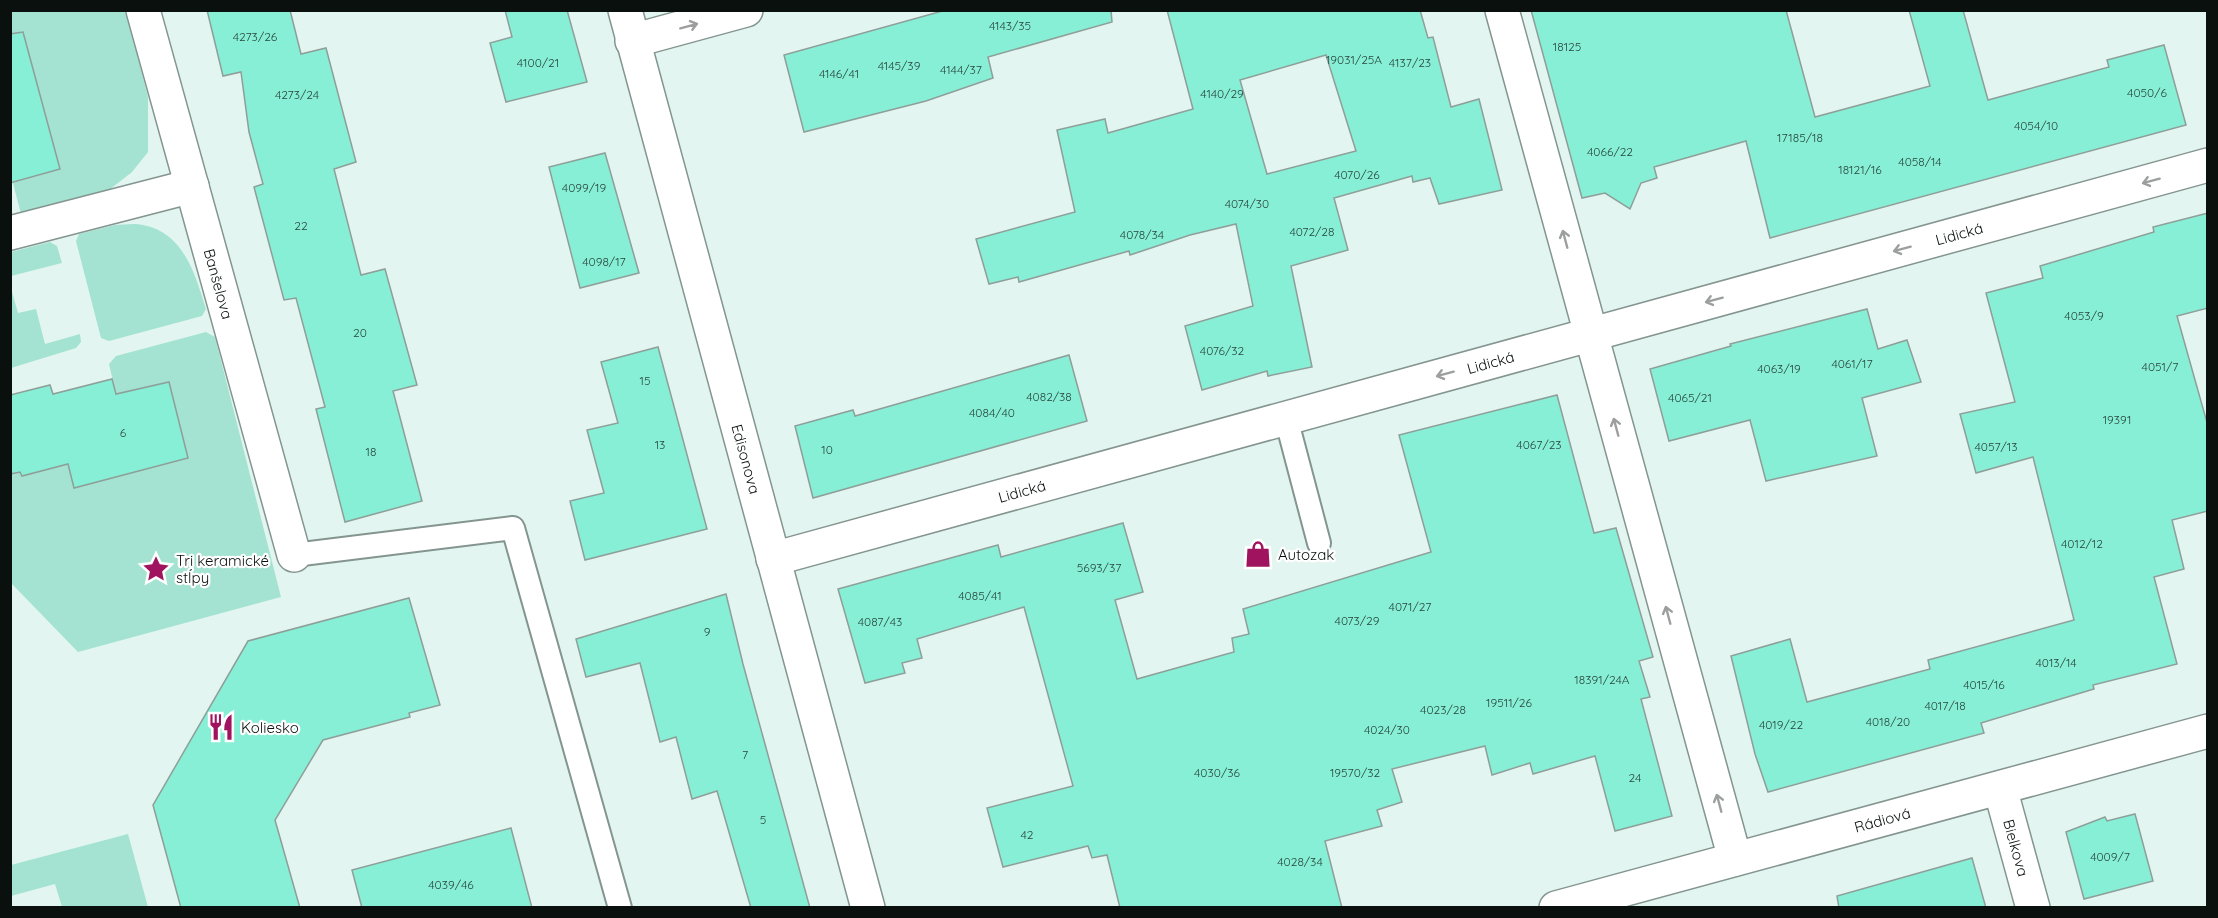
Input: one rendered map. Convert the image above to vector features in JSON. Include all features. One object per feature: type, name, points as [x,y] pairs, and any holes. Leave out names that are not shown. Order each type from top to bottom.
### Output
[{"type":"street","name":"Banšelova","points":[[143,10],[294,555]]},
{"type":"street","points":[[629,26],[746,10]]},
{"type":"street","points":[[1502,10],[1735,859]]},
{"type":"street","name":"Edisonova","points":[[629,26],[868,908]]},
{"type":"street","name":"Lidická","points":[[773,559],[2208,165]]},
{"type":"street","points":[[10,233],[192,186]]},
{"type":"street","name":"Rádiová","points":[[1556,908],[2208,731]]},
{"type":"street","name":"Bielkova","points":[[2000,788],[2033,908]]},
{"type":"lane","points":[[1286,418],[1319,543]]},
{"type":"lane","points":[[294,555],[513,528],[621,908]]},
{"type":"green space","points":[[10,11],[126,11],[148,97],[148,152],[132,172],[100,197],[21,214],[13,183],[60,169],[40,94],[11,101]]},
{"type":"green space","points":[[140,224],[157,229],[178,246],[186,257],[197,282],[206,309],[202,316],[109,341],[101,338],[76,241],[79,234],[115,225]]},
{"type":"green space","points":[[50,242],[57,246],[62,263],[11,276],[11,252]]},
{"type":"green space","points":[[10,285],[18,313],[36,309],[45,344],[80,334],[81,342],[76,348],[11,368]]},
{"type":"green space","points":[[206,332],[215,337],[281,597],[78,652],[11,583],[10,474],[20,472],[22,476],[68,464],[74,487],[188,458],[169,382],[116,394],[109,364],[116,356]]},
{"type":"green space","points":[[128,834],[148,907],[62,907],[55,884],[11,896],[11,865]]},
{"type":"building","points":[[207,10],[290,10],[301,54],[326,48],[356,162],[334,169],[361,275],[385,269],[417,385],[393,391],[422,501],[345,522],[316,409],[325,407],[296,298],[284,300],[254,187],[263,184],[249,132],[241,72],[223,76]]},
{"type":"building","points":[[505,10],[567,10],[587,82],[506,102],[490,43],[512,37]]},
{"type":"building","points":[[946,10],[1111,10],[1112,22],[988,57],[993,78],[926,101],[804,132],[784,55]]},
{"type":"building","points":[[1167,10],[1420,10],[1428,38],[1433,37],[1451,107],[1479,99],[1502,190],[1439,204],[1430,178],[1413,182],[1412,176],[1334,198],[1348,250],[1291,266],[1312,367],[1268,376],[1267,371],[1202,390],[1185,326],[1253,306],[1236,224],[1190,235],[1130,255],[1129,251],[1019,282],[1018,277],[989,284],[976,239],[1075,212],[1057,130],[1105,119],[1108,133],[1193,109]],"holes":[[[1326,55],[1356,151],[1267,174],[1240,80]]]},
{"type":"building","points":[[1531,10],[1786,10],[1815,117],[1930,86],[1909,10],[1963,10],[1988,100],[2109,67],[2107,60],[2164,45],[2186,125],[1770,238],[1746,141],[1654,167],[1657,178],[1641,183],[1630,209],[1605,193],[1582,198]]},
{"type":"building","points":[[23,32],[60,169],[10,183],[10,34]]},
{"type":"building","points":[[605,153],[639,273],[580,288],[549,167]]},
{"type":"building","points":[[2208,213],[2208,308],[2177,316],[2208,426],[2208,511],[2172,520],[2184,569],[2154,577],[2177,664],[2093,685],[2094,689],[1981,723],[1984,733],[1768,792],[1755,754],[1731,656],[1790,639],[1807,702],[1930,669],[1928,660],[2074,620],[2033,457],[1976,473],[1960,414],[2015,402],[1986,293],[2043,278],[2040,266],[2154,232],[2153,227]]},
{"type":"building","points":[[1867,309],[1878,349],[1907,340],[1921,382],[1862,398],[1877,456],[1766,481],[1750,420],[1669,441],[1650,369],[1731,346],[1730,344]]},
{"type":"building","points":[[658,347],[707,529],[585,560],[570,501],[604,493],[587,430],[618,423],[601,362]]},
{"type":"building","points":[[1069,355],[1087,421],[813,498],[795,426],[853,410],[855,416]]},
{"type":"building","points":[[112,379],[116,394],[169,382],[188,458],[74,488],[68,464],[22,476],[20,472],[10,474],[10,395],[50,385],[53,394]]},
{"type":"building","points":[[1557,395],[1594,533],[1616,528],[1653,657],[1639,661],[1650,697],[1641,699],[1672,816],[1615,831],[1595,756],[1533,774],[1530,763],[1492,775],[1485,746],[1392,769],[1402,802],[1377,810],[1382,826],[1325,841],[1342,908],[1120,908],[1107,855],[1092,858],[1088,846],[1003,867],[987,808],[1073,786],[1024,607],[917,639],[922,658],[902,663],[905,673],[865,683],[838,589],[998,545],[1001,557],[1123,523],[1143,592],[1115,600],[1137,679],[1234,652],[1232,638],[1249,634],[1243,609],[1431,552],[1399,435]]},
{"type":"building","points":[[726,594],[810,908],[751,908],[717,791],[692,799],[676,737],[660,742],[640,663],[586,677],[576,639]]},
{"type":"building","points":[[409,598],[440,705],[409,713],[410,717],[323,740],[275,820],[300,908],[181,908],[153,805],[248,641]]},
{"type":"building","points":[[2135,814],[2153,881],[2084,899],[2066,832],[2105,817],[2107,821]]},
{"type":"building","points":[[511,828],[532,908],[362,908],[352,870]]},
{"type":"building","points":[[1972,858],[1986,908],[1839,908],[1837,896]]},
{"type":"place","name":"Autozak","points":[[1258,554]]},
{"type":"place","name":"Tri keramické stĺpy","points":[[156,569]]},
{"type":"place","name":"Koliesko","points":[[221,727]]}]
